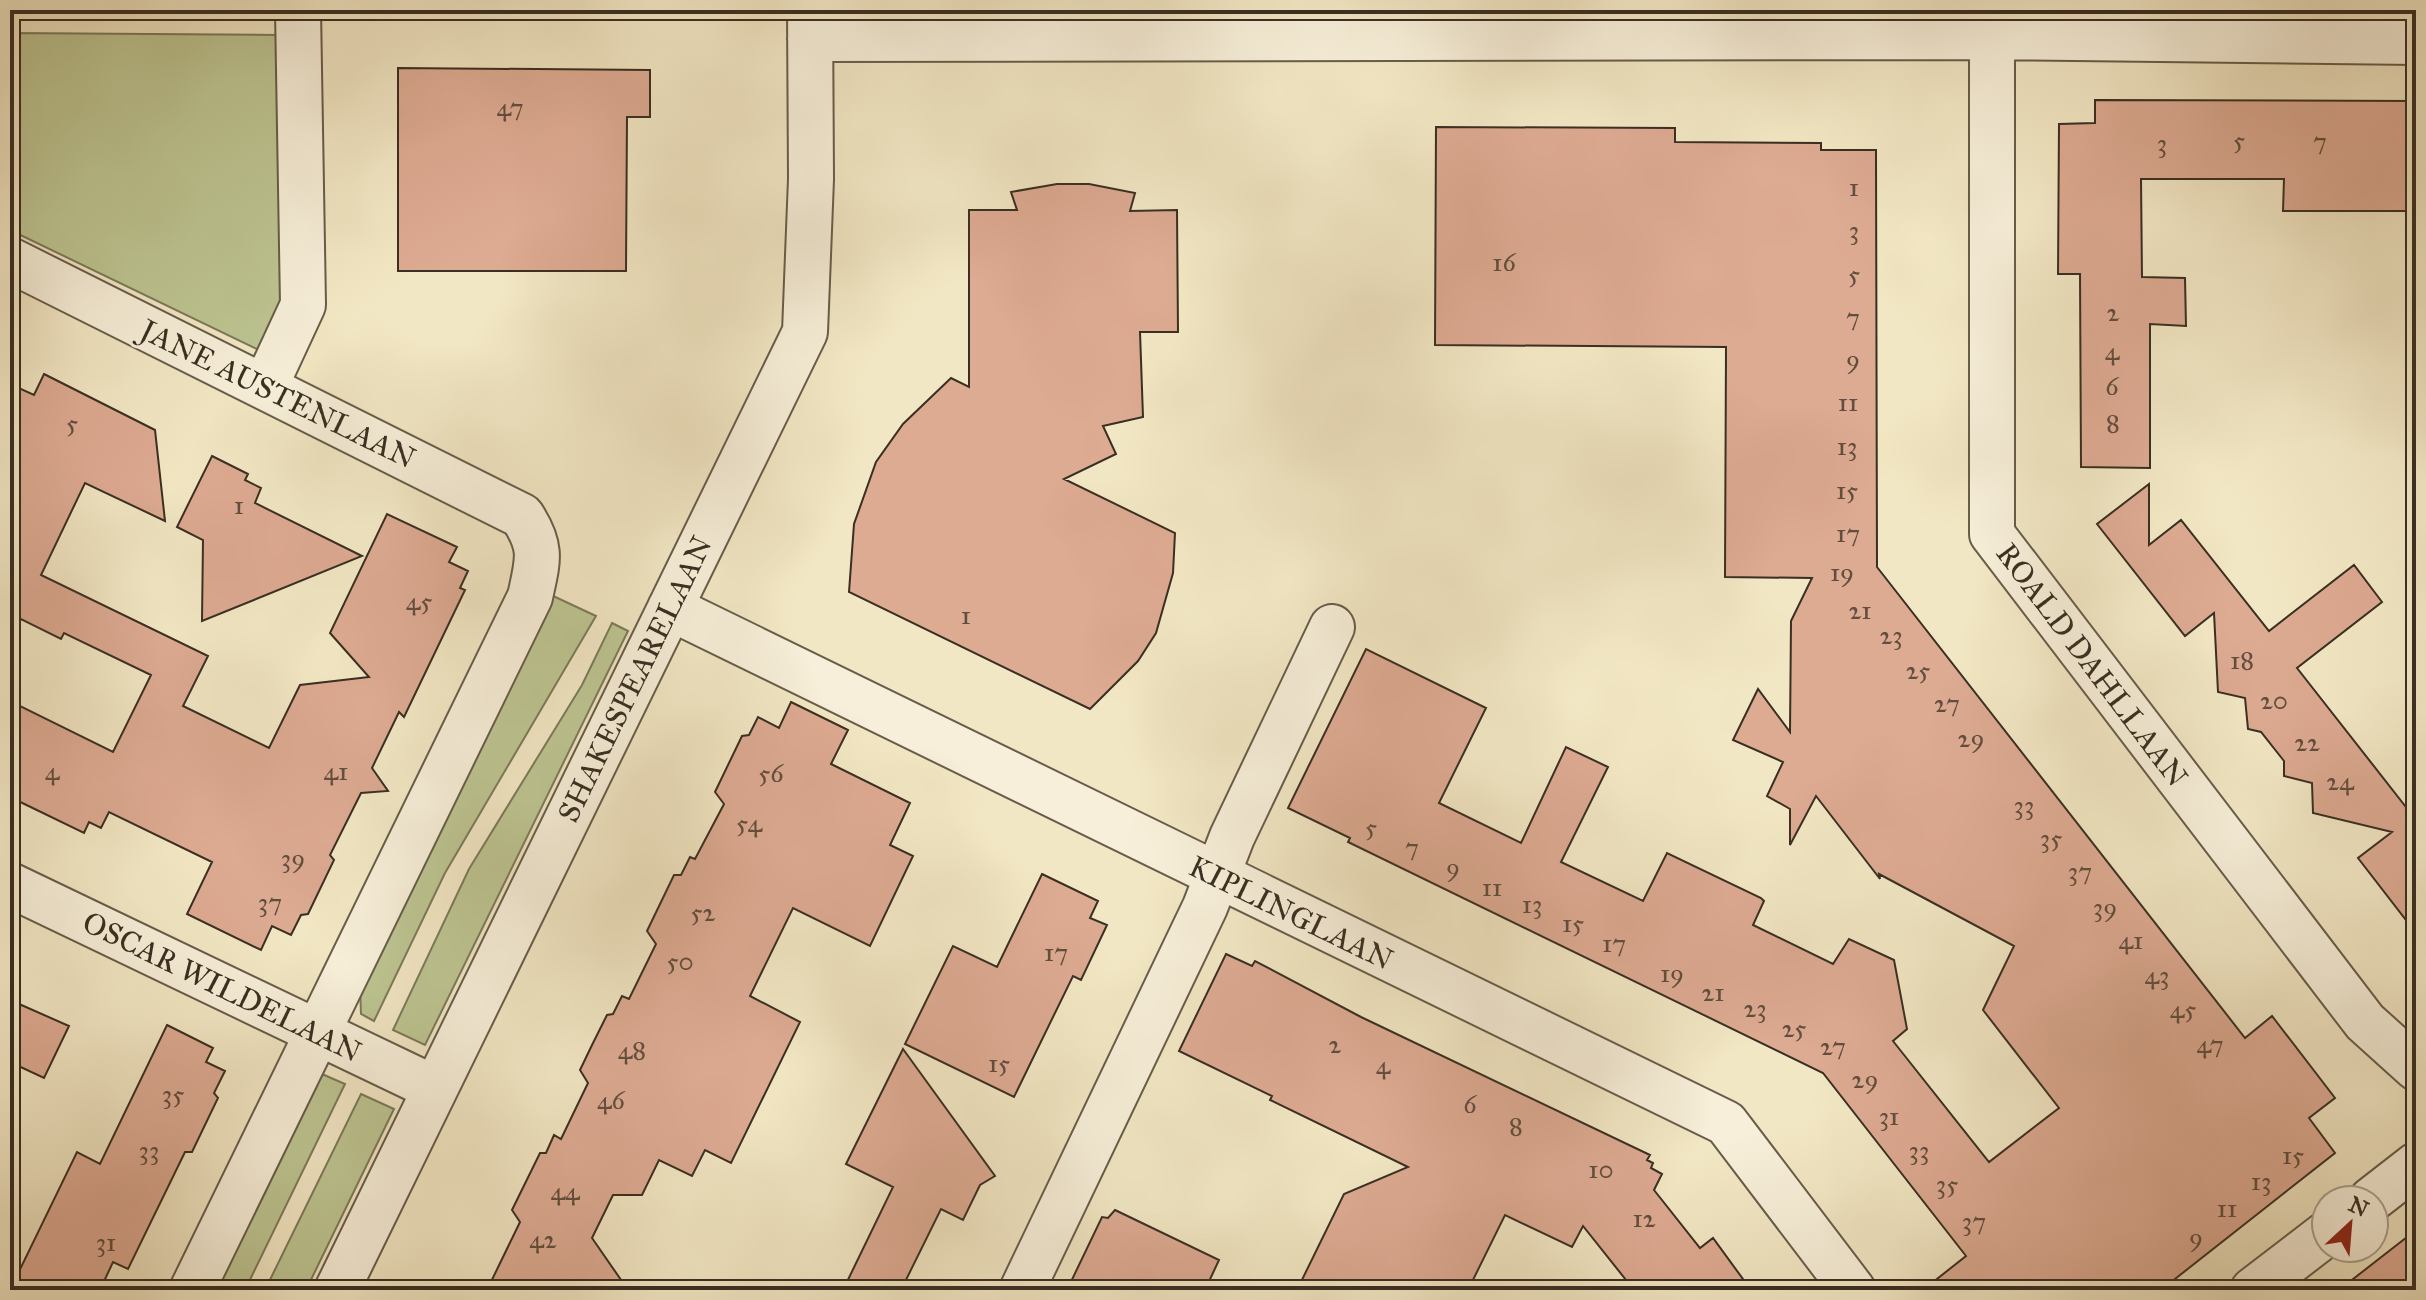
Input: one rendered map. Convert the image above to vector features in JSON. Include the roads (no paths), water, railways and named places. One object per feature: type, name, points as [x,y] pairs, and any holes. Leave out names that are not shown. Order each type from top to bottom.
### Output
[{"type":"street","points":[[265,387],[303,305],[298,10]]},
{"type":"street","points":[[810,24],[2416,42]]},
{"type":"street","name":"SHAKESPEARELAAN","points":[[337,1290],[805,332],[811,179],[810,24]]},
{"type":"street","name":"ROALD DAHLLAAN","points":[[1992,37],[1992,534],[2365,1022],[2416,1068]]},
{"type":"street","name":"JANE AUSTENLAAN","points":[[10,260],[522,516],[537,538],[537,565],[530,597],[315,1033]]},
{"type":"street","name":"KIPLINGLAAN","points":[[670,608],[1726,1123],[1853,1290]]},
{"type":"street","points":[[1022,1290],[1205,907],[1215,876],[1332,627]]},
{"type":"street","name":"OSCAR WILDELAAN","points":[[10,885],[434,1088]]},
{"type":"street","points":[[192,1290],[315,1033]]},
{"type":"street","points":[[2390,1185],[2416,1165]]},
{"type":"street","points":[[2253,1290],[2310,1246]]}]
